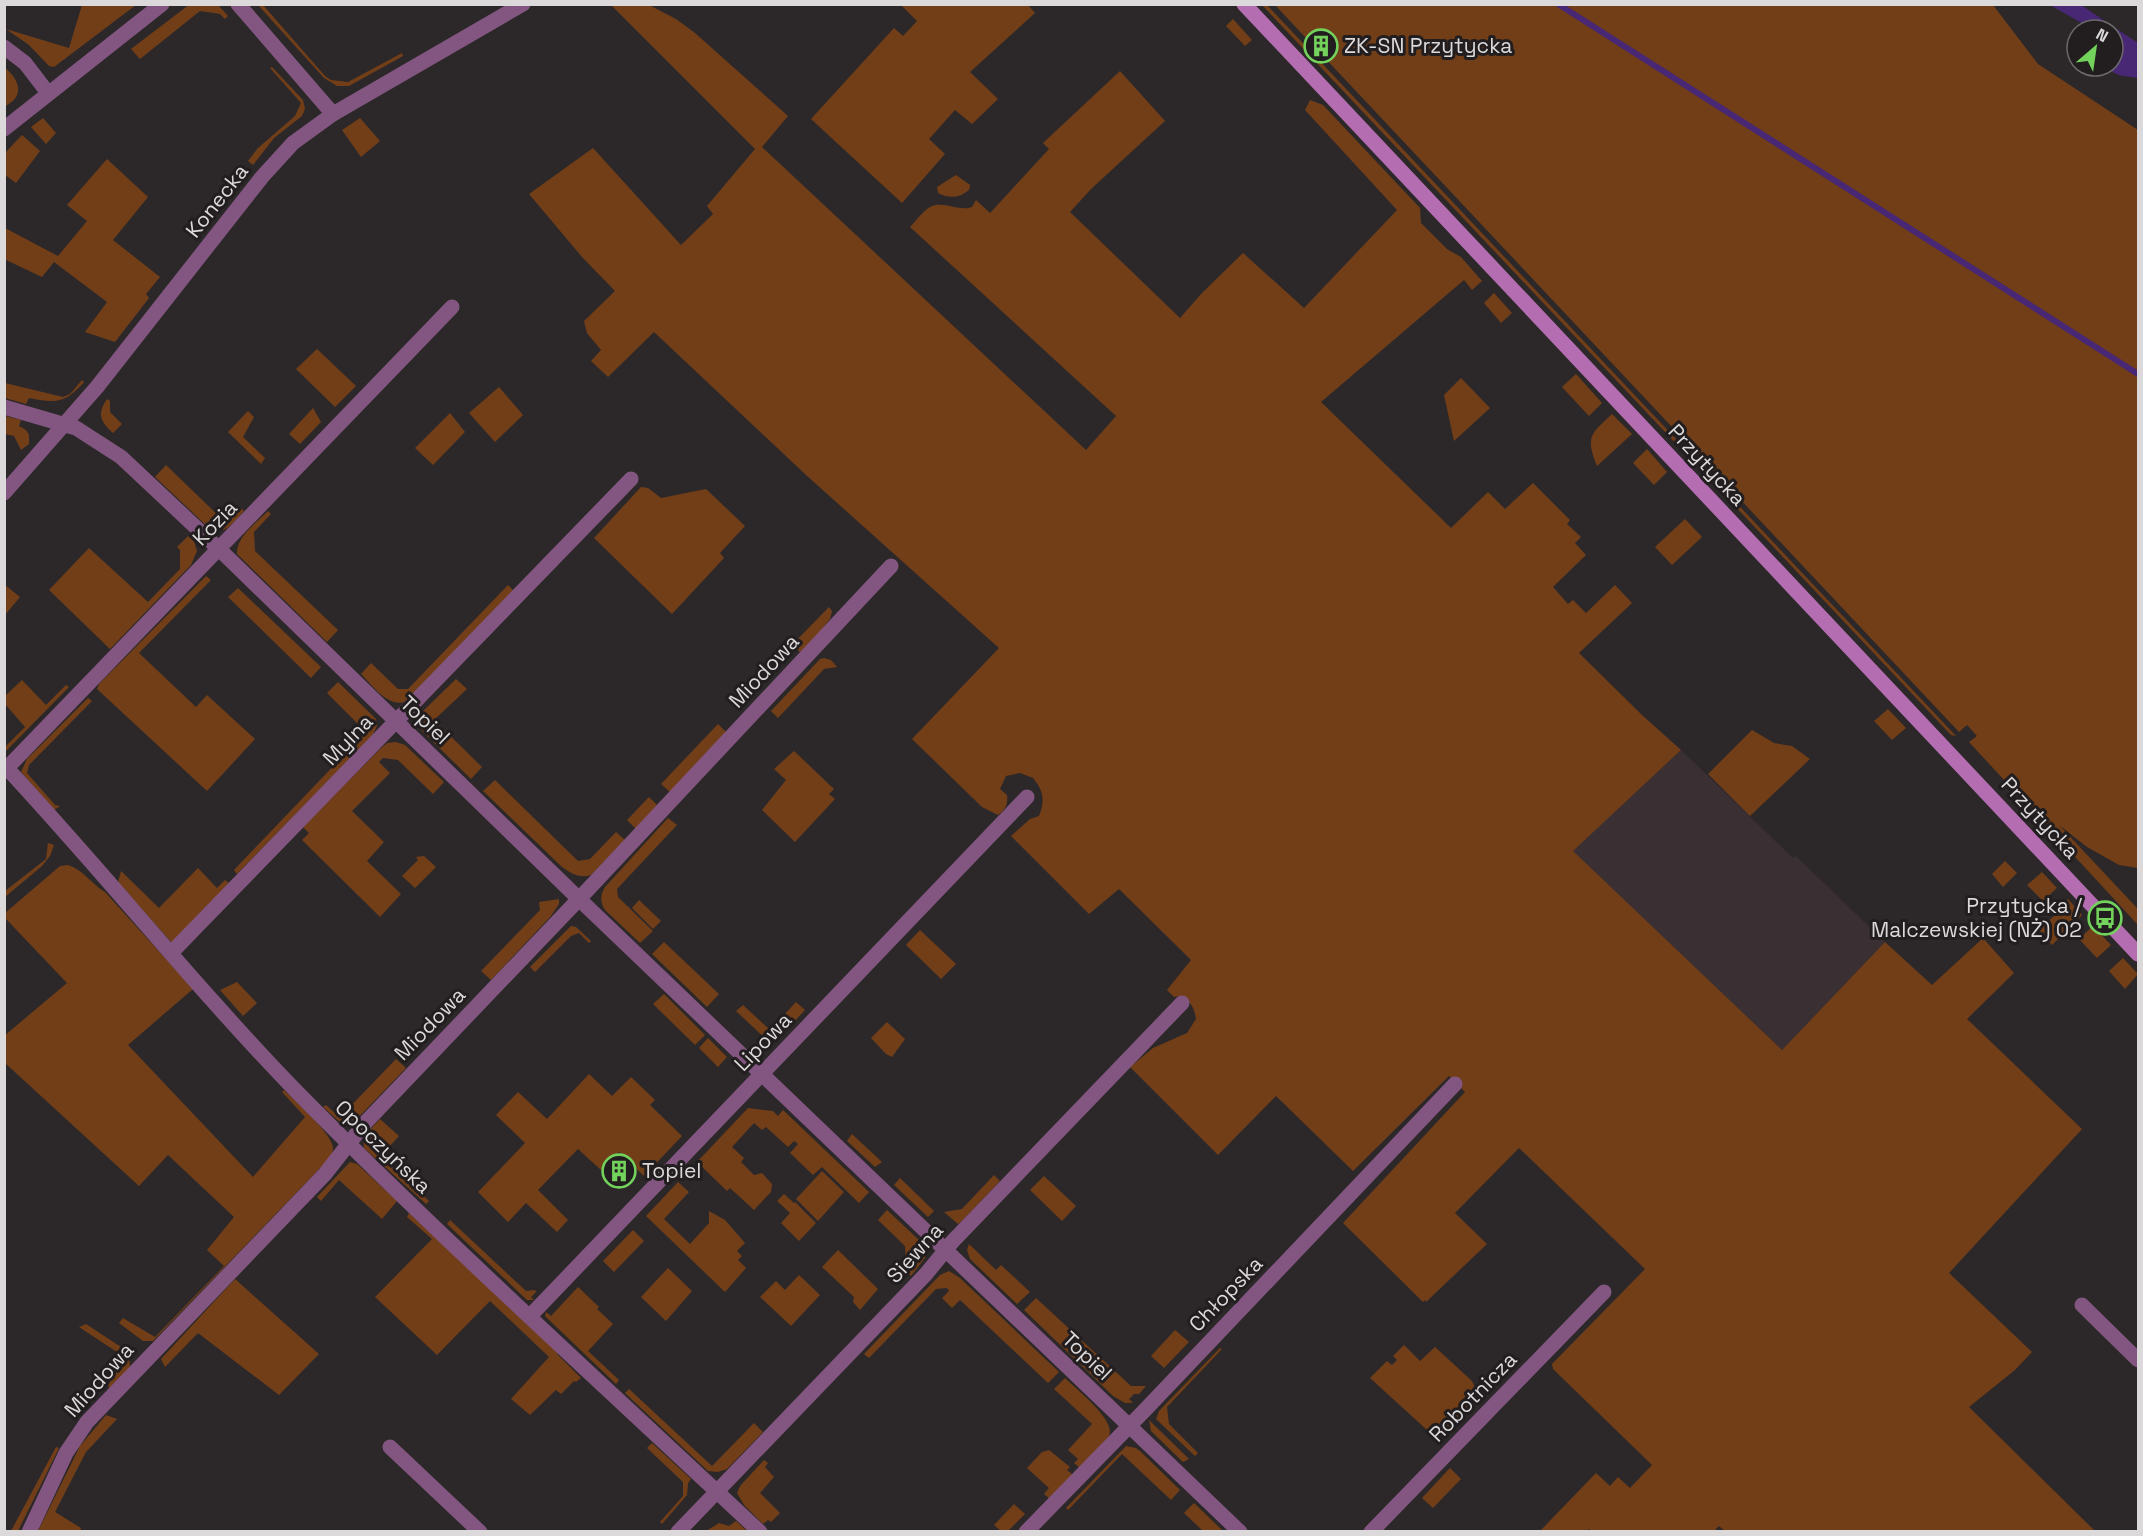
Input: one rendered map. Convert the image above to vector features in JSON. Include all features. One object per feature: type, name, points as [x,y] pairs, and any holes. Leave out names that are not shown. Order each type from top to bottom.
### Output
[{"type":"main road","name":"Przytycka","points":[[1244,4],[2139,954]]},
{"type":"street","points":[[4,129],[162,4]]},
{"type":"street","points":[[238,4],[333,114]]},
{"type":"street","name":"Konecka","points":[[4,493],[65,425],[274,162],[293,143],[333,114],[523,4]]},
{"type":"street","points":[[4,47],[25,63],[48,93]]},
{"type":"street","name":"Kozia","points":[[6,767],[452,307]]},
{"type":"street","name":"Topiel","points":[[4,407],[65,425],[92,437],[121,458],[219,549],[579,899],[1240,1532]]},
{"type":"street","name":"Mylna","points":[[171,953],[631,479]]},
{"type":"street","name":"Miodowa","points":[[29,1532],[66,1453],[87,1422],[325,1174],[365,1123],[891,566]]},
{"type":"street","name":"Opoczyńska","points":[[6,767],[248,1040],[349,1144],[760,1532]]},
{"type":"street","name":"Lipowa","points":[[530,1316],[1027,797]]},
{"type":"street","name":"Siewna","points":[[678,1532],[1182,1003]]},
{"type":"street","name":"Chłopska","points":[[1026,1532],[1130,1426],[1455,1084]]},
{"type":"street","name":"Robotnicza","points":[[1371,1532],[1604,1292]]},
{"type":"street","points":[[2082,1305],[2139,1360]]},
{"type":"street","points":[[390,1447],[480,1532]]},
{"type":"shaded area","points":[[190,4],[218,5],[228,16],[225,19],[220,14],[200,11],[140,59],[131,49]]},
{"type":"shaded area","points":[[82,5],[136,5],[54,67],[49,66],[29,45],[6,29],[69,48]]},
{"type":"shaded area","points":[[258,5],[263,5],[331,80],[348,82],[402,53],[403,56],[349,86],[337,86],[324,78]]},
{"type":"shaded area","points":[[611,5],[649,5],[676,19],[695,33],[788,116],[762,147],[1086,450],[1116,416],[910,227],[925,211],[935,205],[967,208],[972,207],[976,200],[990,213],[1049,149],[1043,143],[1120,71],[1165,121],[1091,189],[1070,212],[1180,318],[1243,253],[1304,308],[1397,210],[1305,110],[1310,100],[1323,105],[1420,208],[1421,223],[1447,249],[1461,257],[1482,281],[1472,290],[1464,280],[1321,402],[1451,528],[1488,492],[1505,509],[1533,483],[1570,520],[1567,524],[1581,537],[1575,543],[1586,555],[1553,587],[1568,604],[1573,600],[1586,613],[1615,585],[1632,603],[1579,653],[1681,750],[1573,851],[1782,1050],[1885,942],[1932,985],[1983,938],[2014,973],[1967,1019],[2082,1129],[1949,1273],[2032,1352],[2015,1370],[1969,1407],[2095,1531],[1726,1532],[1719,1526],[1713,1532],[1592,1532],[1589,1529],[1586,1531],[1540,1531],[1596,1473],[1610,1486],[1618,1477],[1630,1488],[1652,1465],[1553,1369],[1552,1364],[1645,1269],[1519,1148],[1455,1213],[1487,1244],[1426,1302],[1425,1300],[1423,1302],[1343,1223],[1465,1092],[1449,1076],[1353,1171],[1276,1096],[1218,1155],[1130,1067],[1153,1048],[1187,1033],[1196,1019],[1190,1003],[1181,996],[1174,997],[1167,990],[1191,960],[1119,889],[1089,914],[1011,836],[1030,819],[1039,816],[1042,796],[1033,778],[1020,773],[1006,776],[1000,789],[1007,795],[1007,804],[998,815],[982,807],[912,739],[999,648],[806,475],[654,332],[608,377],[591,361],[601,350],[587,333],[584,321],[615,291],[582,257],[529,194],[593,148],[681,245],[713,214],[707,206],[755,149]]},
{"type":"shaded area","points":[[901,5],[1028,5],[1035,13],[970,72],[998,99],[972,124],[955,110],[929,139],[945,154],[902,203],[811,119],[894,28],[903,36],[917,21]]},
{"type":"shaded area","points":[[1262,5],[1267,5],[1956,736],[1951,735]]},
{"type":"shaded area","points":[[1275,5],[1993,5],[2038,64],[2138,130],[2138,868],[2119,865],[2087,847],[2059,825],[2138,909],[2138,925],[1969,742],[1977,736],[1967,725],[1959,732]]},
{"type":"shaded area","points":[[2050,5],[2081,5],[2100,18],[2073,18]]},
{"type":"shaded area","points":[[1233,19],[1252,40],[1245,46],[1226,26]]},
{"type":"shaded area","points":[[2125,34],[2138,43],[2138,78],[2125,76]]},
{"type":"shaded area","points":[[4,67],[13,76],[18,89],[15,98],[5,107]]},
{"type":"shaded area","points":[[272,67],[303,100],[305,109],[302,116],[274,138],[253,165],[248,161],[258,148],[295,116],[301,103],[270,68]]},
{"type":"shaded area","points":[[43,118],[56,133],[46,144],[31,127]]},
{"type":"shaded area","points":[[360,118],[380,141],[361,157],[342,130]]},
{"type":"shaded area","points":[[22,135],[40,151],[16,183],[5,175],[5,153]]},
{"type":"shaded area","points":[[107,159],[148,197],[113,240],[160,277],[146,294],[149,298],[115,342],[85,332],[107,302],[54,262],[42,277],[4,259],[5,228],[58,256],[87,221],[67,205]]},
{"type":"shaded area","points":[[956,175],[970,185],[969,190],[954,197],[938,193],[937,187]]},
{"type":"shaded area","points":[[1494,293],[1512,313],[1501,323],[1484,303]]},
{"type":"shaded area","points":[[317,349],[356,386],[335,407],[296,369]]},
{"type":"shaded area","points":[[1576,374],[1602,403],[1589,416],[1562,387]]},
{"type":"shaded area","points":[[1461,378],[1490,408],[1454,441],[1444,395]]},
{"type":"shaded area","points":[[82,380],[84,382],[77,389],[65,398],[60,400],[46,401],[29,398],[26,404],[5,398],[5,383],[63,397],[70,394]]},
{"type":"shaded area","points":[[499,387],[523,415],[495,442],[469,413]]},
{"type":"shaded area","points":[[107,399],[110,401],[110,412],[122,424],[113,433],[101,417]]},
{"type":"shaded area","points":[[313,408],[321,422],[300,444],[289,434]]},
{"type":"shaded area","points":[[248,411],[254,417],[243,437],[265,458],[261,464],[228,432]]},
{"type":"shaded area","points":[[450,413],[465,432],[433,465],[415,448]]},
{"type":"shaded area","points":[[1612,414],[1632,434],[1597,466],[1591,448],[1592,436]]},
{"type":"shaded area","points":[[5,416],[21,420],[19,426],[29,435],[29,444],[21,450],[14,436],[5,434]]},
{"type":"shaded area","points":[[1647,449],[1667,472],[1654,485],[1633,463]]},
{"type":"shaded area","points":[[166,465],[224,521],[239,506],[244,511],[229,527],[220,531],[209,528],[155,477]]},
{"type":"shaded area","points":[[641,487],[648,488],[661,498],[706,489],[745,526],[720,553],[724,558],[672,614],[594,538]]},
{"type":"shaded area","points":[[268,511],[271,514],[254,532],[255,551],[338,630],[327,642],[237,554],[243,536]]},
{"type":"shaded area","points":[[1685,519],[1702,537],[1672,565],[1655,547]]},
{"type":"shaded area","points":[[188,536],[194,541],[197,551],[191,565],[110,649],[49,590],[89,548],[148,602],[180,569],[180,550],[177,547]]},
{"type":"shaded area","points":[[206,576],[211,580],[139,653],[196,707],[207,695],[255,739],[207,791],[97,689],[99,684]]},
{"type":"shaded area","points":[[5,585],[20,597],[5,615]]},
{"type":"shaded area","points":[[508,585],[514,591],[406,702],[399,703],[387,699],[361,674],[371,663],[398,689],[408,689]]},
{"type":"shaded area","points":[[238,588],[321,667],[311,678],[228,597]]},
{"type":"shaded area","points":[[829,607],[832,611],[830,619],[802,654],[792,645]]},
{"type":"shaded area","points":[[820,659],[831,660],[837,667],[824,669],[778,718],[771,711]]},
{"type":"shaded area","points":[[456,679],[467,689],[434,720],[482,767],[471,779],[416,725],[420,714]]},
{"type":"shaded area","points":[[22,680],[46,705],[66,685],[69,687],[5,752],[5,747],[25,727],[5,704],[5,696]]},
{"type":"shaded area","points":[[338,682],[376,719],[377,726],[372,736],[237,874],[234,870],[366,732],[327,693]]},
{"type":"shaded area","points":[[88,698],[92,701],[29,765],[27,773],[55,805],[60,806],[54,810],[21,772],[27,759]]},
{"type":"shaded area","points":[[1888,709],[1906,728],[1892,740],[1874,721]]},
{"type":"shaded area","points":[[718,724],[726,732],[670,792],[661,784]]},
{"type":"shaded area","points":[[1752,730],[1774,743],[1792,746],[1810,759],[1750,816],[1708,774]]},
{"type":"shaded area","points":[[396,742],[405,745],[444,782],[433,794],[398,760],[383,758],[379,762],[390,773],[352,811],[384,842],[367,861],[401,894],[380,917],[302,840],[309,833],[303,827],[380,749],[387,743]]},
{"type":"shaded area","points":[[1681,750],[1793,858],[1796,856],[1885,942],[1782,1050],[1572,851]]},
{"type":"shaded area","points":[[794,751],[834,789],[829,794],[835,799],[795,842],[762,810],[786,780],[774,769]]},
{"type":"shaded area","points":[[495,780],[578,861],[590,859],[616,832],[625,840],[591,875],[579,876],[572,873],[562,867],[483,791]]},
{"type":"shaded area","points":[[649,797],[657,805],[636,829],[627,820]]},
{"type":"shaded area","points":[[668,818],[677,825],[617,889],[618,897],[653,931],[640,943],[605,910],[601,896],[605,887]]},
{"type":"shaded area","points":[[48,843],[54,845],[50,856],[42,866],[5,897],[5,891],[46,859]]},
{"type":"shaded area","points":[[424,856],[436,867],[415,888],[402,876],[418,860],[416,857]]},
{"type":"shaded area","points":[[2005,861],[2017,873],[2003,887],[1992,874]]},
{"type":"shaded area","points":[[68,865],[79,870],[105,892],[193,989],[128,1045],[253,1177],[305,1117],[282,1092],[284,1090],[321,1127],[332,1143],[333,1149],[327,1161],[153,1341],[143,1341],[119,1323],[123,1318],[155,1337],[224,1266],[207,1250],[234,1217],[168,1155],[139,1186],[5,1063],[4,1036],[67,983],[6,919],[5,913],[60,866]]},
{"type":"shaded area","points":[[198,868],[217,888],[225,880],[229,883],[172,943],[118,882],[121,871],[159,908]]},
{"type":"shaded area","points":[[2042,872],[2057,888],[2043,901],[2027,885]]},
{"type":"shaded area","points":[[559,899],[559,904],[551,916],[491,980],[481,971],[540,910],[539,902]]},
{"type":"shaded area","points":[[2068,899],[2082,915],[2052,945],[2039,930]]},
{"type":"shaded area","points":[[639,900],[661,921],[653,929],[632,908]]},
{"type":"shaded area","points":[[571,926],[576,927],[591,941],[589,943],[579,933],[571,936],[535,972],[530,967]]},
{"type":"shaded area","points":[[2093,926],[2111,945],[2097,958],[2079,939]]},
{"type":"shaded area","points":[[920,930],[956,964],[941,979],[906,945]]},
{"type":"shaded area","points":[[664,942],[719,994],[707,1007],[652,954]]},
{"type":"shaded area","points":[[2123,958],[2138,974],[2125,989],[2109,971]]},
{"type":"shaded area","points":[[237,982],[257,1003],[243,1016],[220,990]]},
{"type":"shaded area","points":[[664,994],[705,1035],[695,1045],[653,1004]]},
{"type":"shaded area","points":[[796,1002],[805,1010],[776,1041],[768,1041],[736,1011],[743,1005],[770,1030]]},
{"type":"shaded area","points":[[887,1022],[905,1039],[892,1057],[886,1054],[871,1038]]},
{"type":"shaded area","points":[[708,1038],[727,1057],[718,1067],[699,1048]]},
{"type":"shaded area","points":[[396,1059],[406,1068],[354,1122],[342,1124],[323,1107],[326,1105],[337,1115],[342,1115]]},
{"type":"shaded area","points":[[589,1074],[612,1096],[631,1077],[655,1100],[650,1105],[682,1136],[644,1176],[619,1152],[601,1170],[578,1149],[538,1190],[568,1220],[557,1232],[526,1203],[508,1222],[478,1192],[525,1143],[496,1115],[518,1092],[547,1119]]},
{"type":"shaded area","points":[[748,1108],[773,1111],[778,1116],[783,1110],[869,1192],[859,1203],[822,1167],[813,1175],[790,1153],[798,1144],[794,1141],[788,1147],[766,1127],[762,1130],[754,1123],[732,1147],[744,1158],[741,1162],[754,1175],[762,1173],[772,1184],[771,1192],[754,1210],[730,1188],[727,1191],[697,1162]]},
{"type":"shaded area","points":[[380,1119],[399,1136],[381,1156],[429,1201],[426,1204],[364,1148],[363,1137]]},
{"type":"shaded area","points":[[852,1134],[882,1162],[875,1167],[847,1141]]},
{"type":"shaded area","points":[[350,1162],[357,1164],[397,1201],[382,1219],[339,1180],[321,1201],[317,1197]]},
{"type":"shaded area","points":[[822,1171],[844,1192],[818,1221],[796,1199]]},
{"type":"shaded area","points":[[994,1175],[1000,1181],[961,1222],[958,1224],[944,1212],[962,1209]]},
{"type":"shaded area","points":[[1044,1176],[1076,1206],[1062,1221],[1030,1190]]},
{"type":"shaded area","points":[[900,1178],[934,1211],[928,1217],[894,1185]]},
{"type":"shaded area","points":[[678,1182],[689,1192],[664,1219],[690,1244],[709,1223],[709,1211],[725,1220],[745,1243],[737,1251],[742,1256],[738,1260],[746,1268],[725,1292],[646,1216]]},
{"type":"shaded area","points":[[784,1194],[816,1223],[799,1241],[781,1223],[790,1213],[777,1201]]},
{"type":"shaded area","points":[[887,1210],[924,1246],[925,1258],[911,1276],[903,1268],[906,1264],[905,1246],[878,1220]]},
{"type":"shaded area","points":[[409,1213],[558,1353],[581,1378],[574,1381],[561,1394],[556,1390],[530,1415],[511,1399],[549,1357],[490,1301],[437,1355],[375,1297],[432,1239],[407,1217]]},
{"type":"shaded area","points":[[450,1220],[526,1291],[535,1290],[536,1292],[531,1297],[534,1300],[527,1300],[447,1224]]},
{"type":"shaded area","points":[[633,1230],[644,1241],[614,1272],[603,1261]]},
{"type":"shaded area","points":[[969,1244],[996,1270],[1001,1265],[1030,1292],[1017,1304],[970,1259],[967,1250]]},
{"type":"shaded area","points":[[838,1250],[878,1289],[860,1310],[853,1302],[854,1297],[822,1267]]},
{"type":"shaded area","points":[[668,1268],[692,1291],[666,1321],[641,1297]]},
{"type":"shaded area","points":[[949,1271],[960,1278],[1059,1372],[1048,1383],[960,1300],[952,1308],[942,1298],[949,1291],[947,1288],[936,1289],[869,1358],[864,1354],[940,1275]]},
{"type":"shaded area","points":[[799,1275],[820,1295],[791,1326],[760,1297],[776,1281],[785,1290]]},
{"type":"shaded area","points":[[235,1279],[319,1354],[279,1395],[198,1333],[165,1367],[161,1359]]},
{"type":"shaded area","points":[[578,1287],[613,1324],[588,1351],[619,1380],[616,1384],[545,1316],[546,1312],[551,1316]]},
{"type":"shaded area","points":[[1036,1298],[1131,1386],[1146,1386],[1139,1394],[1134,1394],[1129,1399],[1133,1403],[1125,1403],[1113,1396],[1024,1310]]},
{"type":"shaded area","points":[[86,1324],[121,1347],[129,1355],[130,1367],[110,1388],[108,1386],[123,1356],[79,1327]]},
{"type":"shaded area","points":[[1175,1330],[1189,1342],[1164,1368],[1151,1356]]},
{"type":"shaded area","points":[[1404,1345],[1420,1361],[1435,1347],[1472,1381],[1477,1392],[1465,1404],[1469,1409],[1438,1440],[1370,1378],[1387,1361],[1392,1365],[1397,1360],[1393,1356]]},
{"type":"shaded area","points":[[1220,1348],[1222,1349],[1167,1407],[1169,1424],[1198,1453],[1195,1456],[1156,1419],[1159,1411]]},
{"type":"shaded area","points":[[1065,1378],[1101,1414],[1110,1430],[1103,1445],[1080,1468],[1074,1463],[1078,1459],[1068,1450],[1092,1424],[1054,1389]]},
{"type":"shaded area","points":[[629,1389],[712,1466],[754,1423],[763,1432],[727,1469],[718,1472],[708,1471],[625,1393]]},
{"type":"shaded area","points":[[106,1415],[117,1419],[86,1452],[55,1512],[81,1528],[80,1531],[38,1531],[80,1446]]},
{"type":"shaded area","points":[[1149,1420],[1189,1459],[1183,1462],[1151,1431]]},
{"type":"shaded area","points":[[652,1443],[691,1479],[688,1483],[687,1495],[662,1524],[660,1522],[683,1496],[683,1482],[647,1448]]},
{"type":"shaded area","points":[[1126,1446],[1136,1448],[1141,1452],[1180,1490],[1171,1500],[1122,1454],[1068,1510],[1066,1508]]},
{"type":"shaded area","points":[[56,1447],[59,1448],[18,1531],[11,1531]]},
{"type":"shaded area","points":[[1049,1450],[1070,1467],[1067,1470],[1073,1475],[1050,1499],[1044,1494],[1049,1488],[1027,1468],[1042,1452]]},
{"type":"shaded area","points":[[764,1460],[768,1463],[765,1467],[774,1477],[760,1493],[780,1513],[771,1522],[768,1520],[763,1524],[744,1505],[737,1493],[740,1486]]},
{"type":"shaded area","points":[[1450,1468],[1461,1479],[1433,1508],[1422,1498]]},
{"type":"shaded area","points":[[1194,1503],[1223,1531],[1203,1531],[1184,1513]]},
{"type":"shaded area","points":[[1014,1504],[1025,1514],[1008,1531],[1001,1531],[994,1525]]},
{"type":"shaded area","points":[[736,1521],[747,1531],[706,1531],[719,1523],[729,1526]]},
{"type":"waterway","points":[[1558,4],[2138,374]]},
{"type":"place","name":"ZK-SN Przytycka","points":[[1321,46]]},
{"type":"place","name":"Przytycka / Malczewskiej (NŻ) 02","points":[[2105,918]]},
{"type":"place","name":"Topiel","points":[[619,1171]]}]
